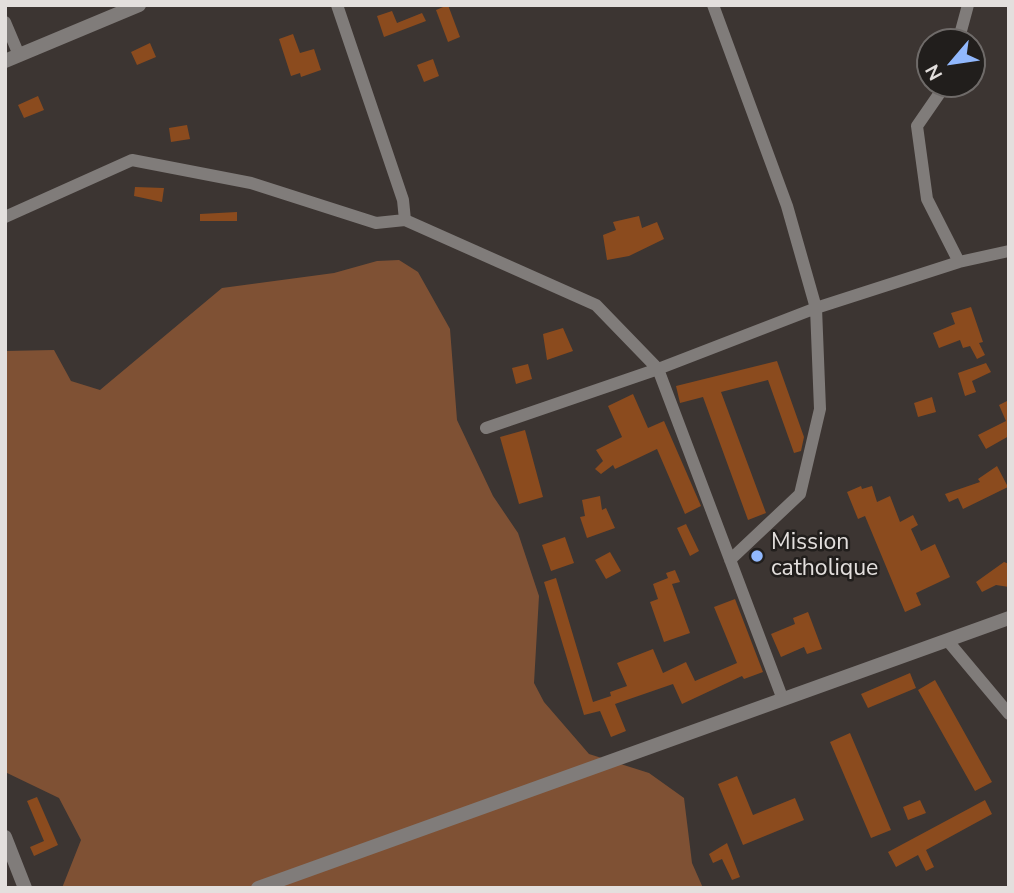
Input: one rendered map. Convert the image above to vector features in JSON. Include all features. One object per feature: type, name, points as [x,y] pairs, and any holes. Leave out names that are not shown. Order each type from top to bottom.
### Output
[{"type":"street","points":[[5,61],[139,5]]},
{"type":"street","points":[[337,5],[403,200],[405,220]]},
{"type":"street","points":[[713,5],[787,206],[816,308],[820,410],[800,494],[730,560]]},
{"type":"street","points":[[962,28],[968,5]]},
{"type":"street","points":[[5,22],[19,55]]},
{"type":"street","points":[[936,98],[917,126],[927,199],[959,262]]},
{"type":"street","points":[[5,217],[132,160],[251,183],[376,222],[405,220],[596,305],[658,369],[782,697]]},
{"type":"street","points":[[486,428],[658,369],[816,308],[959,262],[1009,251]]},
{"type":"street","points":[[258,888],[782,697],[1009,618]]},
{"type":"street","points":[[947,640],[1009,715]]},
{"type":"street","points":[[7,844],[25,888]]},
{"type":"shaded area","points":[[399,260],[418,272],[450,329],[457,420],[493,496],[518,533],[539,596],[534,683],[544,702],[589,754],[649,773],[684,798],[692,863],[703,888],[62,888],[81,840],[59,798],[5,772],[5,351],[54,350],[71,381],[100,390],[222,288],[334,273],[377,261]]},
{"type":"building","points":[[448,5],[460,37],[448,42],[436,10]]},
{"type":"building","points":[[392,11],[397,23],[422,13],[426,21],[384,37],[377,16]]},
{"type":"building","points":[[293,34],[300,53],[314,49],[321,70],[301,77],[300,73],[291,76],[279,39]]},
{"type":"building","points":[[150,43],[156,57],[137,65],[131,52]]},
{"type":"building","points":[[433,59],[439,76],[424,82],[417,65]]},
{"type":"building","points":[[38,96],[44,110],[24,118],[18,105]]},
{"type":"building","points":[[187,125],[190,139],[171,142],[169,128]]},
{"type":"building","points":[[135,187],[164,188],[162,202],[134,196]]},
{"type":"building","points":[[237,212],[237,221],[200,221],[200,214]]},
{"type":"building","points":[[639,216],[642,228],[657,222],[664,239],[629,256],[607,260],[603,235],[616,230],[613,222]]},
{"type":"building","points":[[971,307],[983,342],[979,343],[985,355],[977,359],[970,346],[963,348],[960,340],[939,348],[933,333],[955,324],[951,313]]},
{"type":"building","points":[[563,328],[573,351],[547,360],[543,334]]},
{"type":"building","points":[[777,361],[804,437],[801,451],[794,453],[768,380],[721,392],[766,513],[748,520],[703,397],[680,403],[676,386]]},
{"type":"building","points":[[986,363],[991,372],[972,381],[976,392],[965,396],[958,373]]},
{"type":"building","points":[[528,364],[532,379],[516,384],[512,368]]},
{"type":"building","points":[[633,394],[648,428],[664,421],[701,506],[685,514],[657,449],[615,469],[613,465],[601,474],[595,469],[603,461],[596,450],[622,437],[608,406]]},
{"type":"building","points":[[932,397],[936,412],[918,417],[914,403]]},
{"type":"building","points":[[1009,400],[1009,436],[986,449],[978,435],[1006,421],[999,405]]},
{"type":"building","points":[[525,430],[543,497],[519,504],[500,437]]},
{"type":"building","points":[[997,466],[1008,487],[963,509],[958,498],[949,502],[945,494],[980,482],[978,479]]},
{"type":"building","points":[[861,486],[862,489],[872,486],[877,502],[890,496],[900,522],[913,515],[918,525],[911,529],[921,551],[935,544],[950,577],[916,593],[921,605],[905,612],[865,516],[858,519],[847,492]]},
{"type":"building","points":[[600,496],[602,510],[606,508],[615,528],[587,538],[580,517],[585,516],[582,500]]},
{"type":"building","points":[[686,524],[699,551],[690,556],[677,528]]},
{"type":"building","points":[[565,537],[574,563],[551,571],[542,545]]},
{"type":"building","points":[[610,552],[621,571],[606,579],[595,560]]},
{"type":"building","points":[[1004,562],[1009,564],[1009,587],[996,585],[982,592],[976,582]]},
{"type":"building","points":[[675,570],[680,582],[672,584],[690,633],[664,642],[650,602],[658,599],[653,584],[668,578],[666,573]]},
{"type":"building","points":[[556,578],[593,702],[611,696],[610,692],[627,686],[617,663],[653,649],[663,673],[686,662],[695,681],[737,663],[714,607],[735,599],[763,672],[744,679],[742,676],[682,704],[673,684],[615,704],[626,731],[611,737],[600,711],[584,715],[544,582]]},
{"type":"building","points":[[808,612],[822,649],[807,654],[804,647],[781,657],[771,634],[795,624],[793,618]]},
{"type":"building","points":[[910,673],[916,688],[868,708],[861,694]]},
{"type":"building","points":[[935,680],[992,782],[975,791],[918,690]]},
{"type":"building","points":[[850,733],[891,830],[871,838],[830,742]]},
{"type":"building","points":[[737,776],[753,815],[795,798],[804,820],[743,845],[718,784]]},
{"type":"building","points":[[37,797],[58,845],[34,856],[30,847],[44,841],[27,801]]},
{"type":"building","points":[[920,800],[926,813],[908,820],[903,807]]},
{"type":"building","points":[[985,800],[992,814],[926,850],[934,867],[926,871],[918,855],[896,867],[888,852]]},
{"type":"building","points":[[727,843],[740,877],[732,880],[722,859],[713,863],[709,854]]},
{"type":"place","name":"Mission catholique","points":[[757,556]]}]
